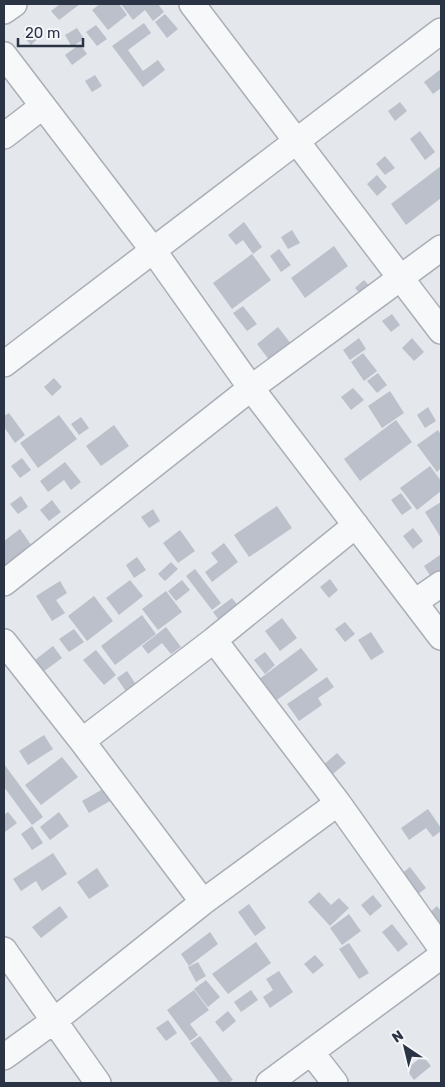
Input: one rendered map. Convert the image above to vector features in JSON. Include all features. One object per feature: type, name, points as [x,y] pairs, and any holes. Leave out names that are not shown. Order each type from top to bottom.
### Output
[{"type":"street","points":[[4,11],[14,4]]},
{"type":"street","points":[[192,4],[441,332]]},
{"type":"street","points":[[4,364],[441,31]]},
{"type":"street","points":[[4,55],[153,250],[251,388],[441,637]]},
{"type":"street","points":[[4,136],[43,106]]},
{"type":"street","points":[[4,583],[251,388],[441,248]]},
{"type":"street","points":[[82,741],[214,640],[356,525]]},
{"type":"street","points":[[415,602],[441,584]]},
{"type":"street","points":[[214,640],[338,803],[441,948]]},
{"type":"street","points":[[4,642],[82,741],[203,902]]},
{"type":"street","points":[[4,1058],[55,1020],[203,902],[338,803]]},
{"type":"street","points":[[4,950],[98,1083]]},
{"type":"street","points":[[269,1083],[441,956]]},
{"type":"street","points":[[311,1052],[335,1083]]},
{"type":"building","points":[[60,4],[80,4],[59,20],[51,11]]},
{"type":"building","points":[[100,4],[119,4],[127,15],[108,30],[92,10]]},
{"type":"building","points":[[121,4],[158,4],[164,12],[153,21],[145,10],[133,20]]},
{"type":"building","points":[[165,14],[178,29],[167,38],[155,22]]},
{"type":"building","points":[[144,23],[151,33],[128,50],[143,71],[158,60],[165,70],[143,87],[112,46]]},
{"type":"building","points":[[96,25],[107,39],[97,46],[86,32]]},
{"type":"building","points":[[33,27],[41,36],[31,45],[23,36]]},
{"type":"building","points":[[77,28],[84,39],[72,47],[65,35]]},
{"type":"building","points":[[80,44],[87,54],[72,65],[65,55]]},
{"type":"building","points":[[441,69],[441,88],[433,94],[424,82]]},
{"type":"building","points":[[95,75],[102,86],[92,92],[85,81]]},
{"type":"building","points":[[400,102],[407,111],[395,121],[388,111]]},
{"type":"building","points":[[420,131],[435,152],[425,160],[410,139]]},
{"type":"building","points":[[385,156],[395,168],[385,175],[376,164]]},
{"type":"building","points":[[441,166],[441,198],[406,225],[391,204]]},
{"type":"building","points":[[377,175],[387,187],[377,196],[367,184]]},
{"type":"building","points":[[244,222],[262,247],[253,254],[243,240],[236,245],[228,235]]},
{"type":"building","points":[[292,230],[300,243],[288,249],[281,237]]},
{"type":"building","points":[[334,246],[348,266],[305,298],[291,278]]},
{"type":"building","points":[[279,249],[291,265],[281,272],[270,256]]},
{"type":"building","points":[[252,254],[271,280],[232,309],[213,283]]},
{"type":"building","points":[[364,280],[373,290],[364,298],[355,288]]},
{"type":"building","points":[[243,306],[257,324],[247,331],[233,313]]},
{"type":"building","points":[[392,314],[400,325],[391,332],[382,321]]},
{"type":"building","points":[[278,327],[295,349],[273,365],[257,344]]},
{"type":"building","points":[[359,338],[366,349],[350,360],[343,350]]},
{"type":"building","points":[[412,338],[424,352],[414,361],[402,348]]},
{"type":"building","points":[[363,353],[377,371],[364,381],[351,362]]},
{"type":"building","points":[[378,373],[387,385],[377,393],[367,381]]},
{"type":"building","points":[[54,378],[62,387],[52,396],[44,387]]},
{"type":"building","points":[[353,388],[364,400],[351,410],[341,397]]},
{"type":"building","points":[[390,391],[404,413],[382,428],[368,406]]},
{"type":"building","points":[[428,407],[436,421],[425,428],[417,415]]},
{"type":"building","points":[[9,413],[25,435],[15,443],[4,427],[4,416]]},
{"type":"building","points":[[59,415],[77,439],[38,468],[20,443]]},
{"type":"building","points":[[81,417],[89,428],[79,435],[71,424]]},
{"type":"building","points":[[396,420],[412,442],[360,481],[344,459]]},
{"type":"building","points":[[114,425],[129,446],[101,466],[86,446]]},
{"type":"building","points":[[438,430],[441,435],[441,468],[437,472],[417,445]]},
{"type":"building","points":[[22,458],[31,470],[20,478],[11,466]]},
{"type":"building","points":[[65,462],[81,482],[71,490],[64,480],[48,492],[40,481]]},
{"type":"building","points":[[430,466],[441,481],[441,491],[417,510],[400,488]]},
{"type":"building","points":[[401,493],[412,508],[402,515],[391,500]]},
{"type":"building","points":[[21,496],[28,507],[18,514],[10,504]]},
{"type":"building","points":[[52,500],[61,512],[49,521],[40,510]]},
{"type":"building","points":[[441,502],[441,538],[425,512]]},
{"type":"building","points":[[277,506],[292,528],[249,557],[234,535]]},
{"type":"building","points":[[153,509],[160,521],[149,528],[141,517]]},
{"type":"building","points":[[413,528],[423,541],[413,549],[403,536]]},
{"type":"building","points":[[20,529],[39,556],[13,575],[4,563],[4,541]]},
{"type":"building","points":[[180,530],[195,551],[178,563],[163,543]]},
{"type":"building","points":[[224,543],[238,562],[212,582],[205,572],[218,562],[211,553]]},
{"type":"building","points":[[440,555],[441,571],[431,577],[424,566]]},
{"type":"building","points":[[137,557],[146,570],[134,578],[126,565]]},
{"type":"building","points":[[171,562],[178,569],[165,581],[158,574]]},
{"type":"building","points":[[195,569],[221,603],[212,610],[186,576]]},
{"type":"building","points":[[330,579],[338,590],[329,598],[320,587]]},
{"type":"building","points":[[130,580],[143,596],[119,615],[106,598]]},
{"type":"building","points":[[182,580],[190,590],[176,601],[168,591]]},
{"type":"building","points":[[60,581],[67,593],[56,600],[65,613],[52,621],[36,596]]},
{"type":"building","points":[[166,591],[182,612],[158,630],[142,609]]},
{"type":"building","points":[[94,596],[113,621],[87,641],[68,616]]},
{"type":"building","points":[[232,598],[240,608],[221,623],[213,612]]},
{"type":"building","points":[[142,615],[156,634],[115,665],[101,646]]},
{"type":"building","points":[[282,618],[297,638],[280,651],[265,631]]},
{"type":"building","points":[[345,622],[355,634],[345,642],[335,629]]},
{"type":"building","points":[[166,627],[181,647],[171,654],[162,643],[148,654],[142,646]]},
{"type":"building","points":[[74,629],[84,642],[69,652],[59,639]]},
{"type":"building","points":[[371,632],[384,652],[371,660],[358,640]]},
{"type":"building","points":[[53,646],[62,658],[39,675],[31,663]]},
{"type":"building","points":[[301,648],[318,670],[270,705],[254,683]]},
{"type":"building","points":[[96,650],[116,675],[104,685],[83,660]]},
{"type":"building","points":[[265,652],[275,665],[265,674],[254,660]]},
{"type":"building","points":[[127,671],[139,689],[129,696],[117,678]]},
{"type":"building","points":[[327,677],[334,687],[318,698],[322,705],[299,721],[287,704]]},
{"type":"building","points":[[44,735],[53,749],[28,765],[19,751]]},
{"type":"building","points":[[337,753],[346,763],[328,778],[320,768]]},
{"type":"building","points":[[62,757],[78,777],[41,805],[25,785]]},
{"type":"building","points":[[4,764],[43,817],[32,825],[4,787]]},
{"type":"building","points":[[103,789],[110,801],[89,813],[82,801]]},
{"type":"building","points":[[428,809],[441,828],[441,831],[433,837],[426,828],[409,840],[401,828]]},
{"type":"building","points":[[8,812],[17,823],[5,832],[4,815]]},
{"type":"building","points":[[59,812],[69,826],[50,840],[40,827]]},
{"type":"building","points":[[32,826],[43,843],[32,850],[21,834]]},
{"type":"building","points":[[53,853],[67,874],[42,891],[36,881],[21,891],[13,879]]},
{"type":"building","points":[[410,867],[426,888],[413,898],[397,877]]},
{"type":"building","points":[[97,868],[109,886],[89,899],[77,882]]},
{"type":"building","points":[[319,892],[331,905],[339,898],[349,908],[330,926],[308,902]]},
{"type":"building","points":[[373,895],[382,906],[370,916],[361,905]]},
{"type":"building","points":[[249,904],[266,928],[255,936],[238,912]]},
{"type":"building","points":[[60,906],[68,917],[41,938],[32,927]]},
{"type":"building","points":[[437,906],[441,911],[441,921],[436,926],[427,915]]},
{"type":"building","points":[[349,914],[361,931],[342,945],[330,928]]},
{"type":"building","points":[[392,924],[408,944],[398,952],[382,932]]},
{"type":"building","points":[[210,932],[218,944],[189,966],[181,954]]},
{"type":"building","points":[[256,942],[271,963],[228,994],[212,974]]},
{"type":"building","points":[[349,943],[369,973],[359,979],[339,949]]},
{"type":"building","points":[[315,955],[324,965],[313,974],[304,964]]},
{"type":"building","points":[[198,962],[206,976],[196,982],[188,967]]},
{"type":"building","points":[[279,971],[293,992],[270,1008],[263,997],[273,990],[266,979]]},
{"type":"building","points":[[206,980],[220,997],[208,1007],[194,989]]},
{"type":"building","points":[[194,990],[209,1010],[190,1024],[198,1035],[190,1041],[167,1010]]},
{"type":"building","points":[[251,990],[258,1000],[241,1012],[234,1002]]},
{"type":"building","points":[[228,1011],[236,1021],[223,1032],[215,1022]]},
{"type":"building","points":[[168,1020],[177,1033],[166,1041],[156,1028]]},
{"type":"building","points":[[200,1036],[233,1080],[228,1083],[220,1083],[190,1043]]},
{"type":"building","points":[[423,1056],[431,1066],[414,1080],[406,1069]]}]
